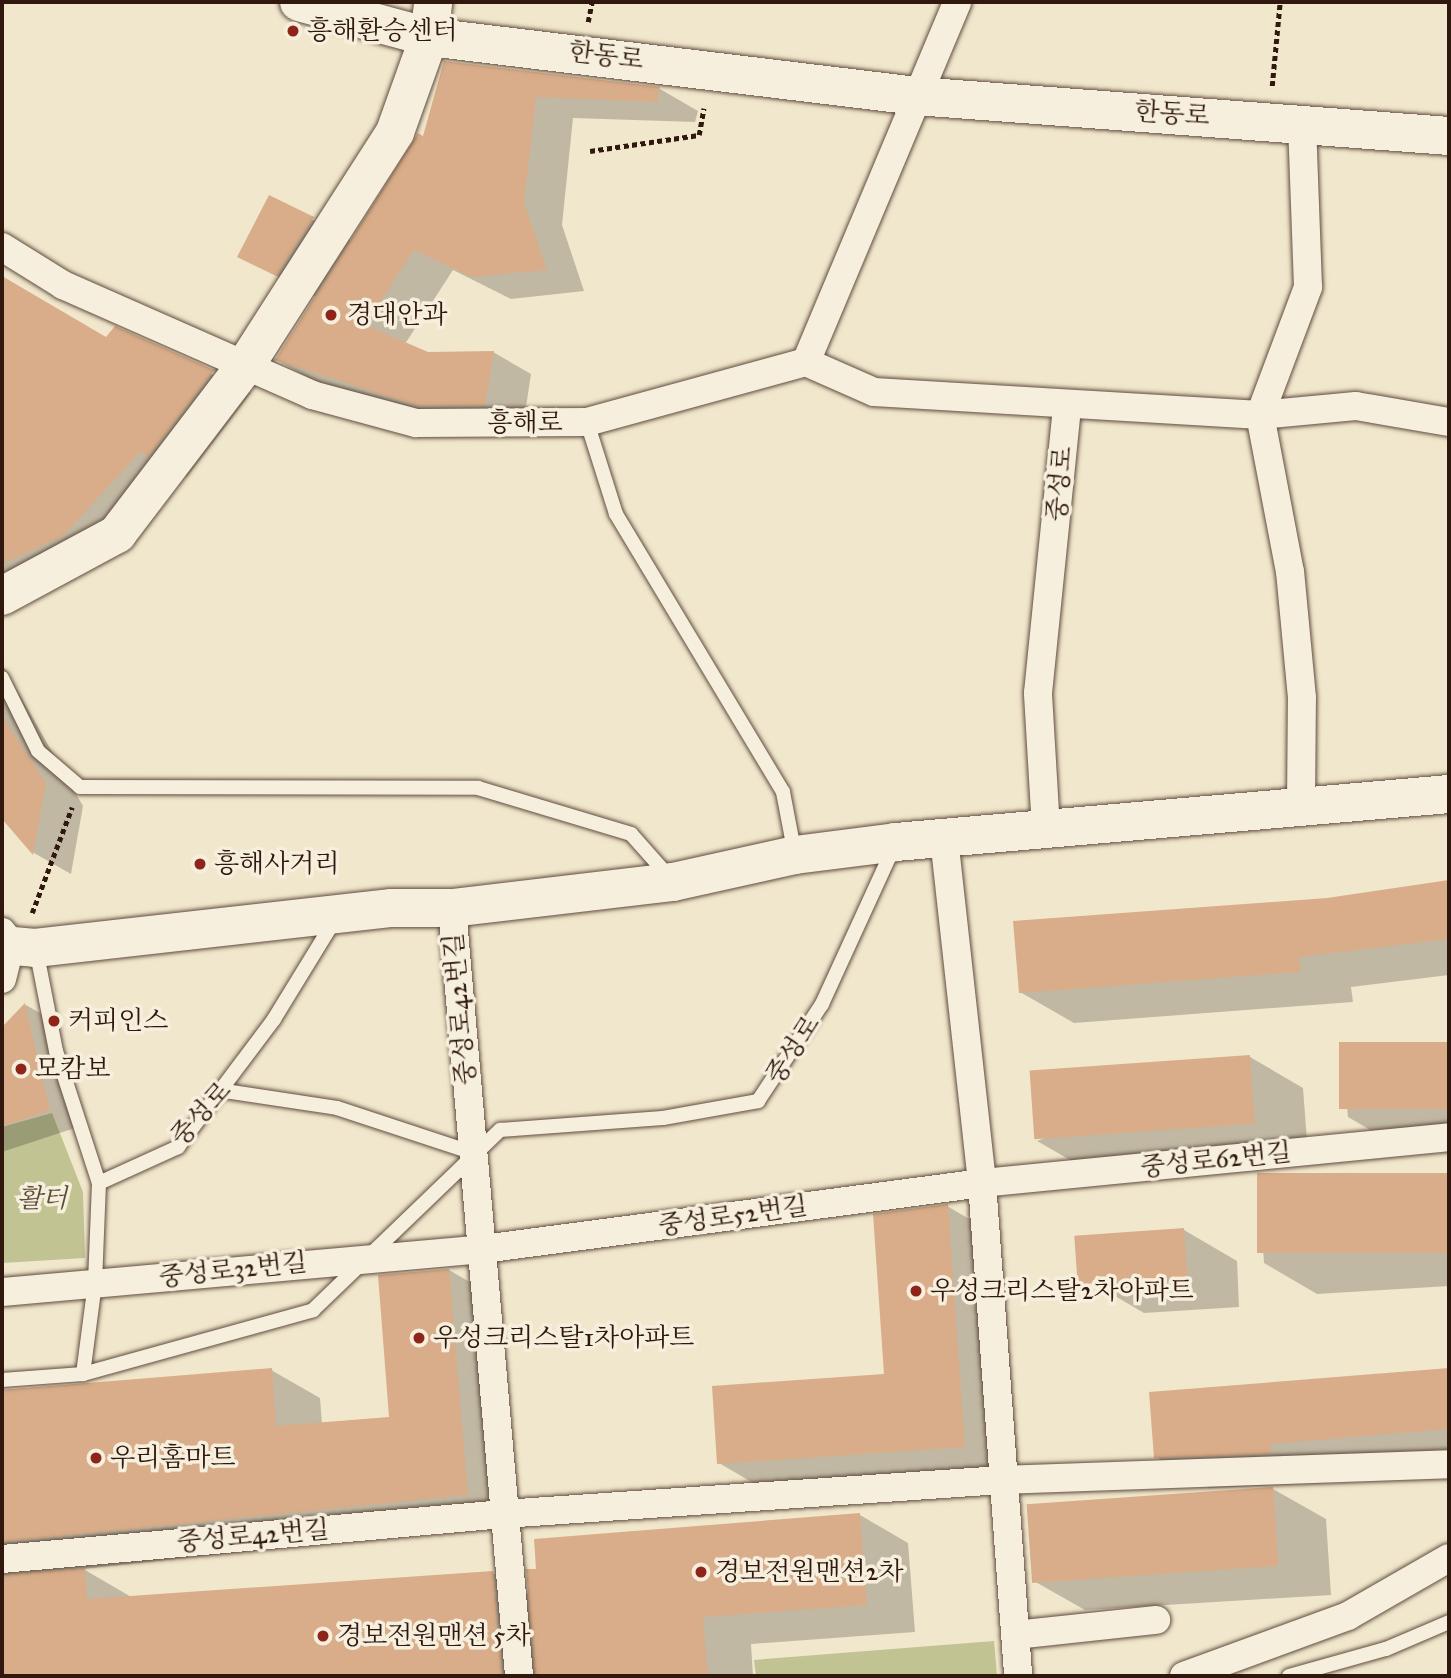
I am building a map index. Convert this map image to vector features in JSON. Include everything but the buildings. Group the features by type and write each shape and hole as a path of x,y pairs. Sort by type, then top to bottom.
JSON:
{"street":[{"name":"한동로","path":"299,2 431,19 710,69 916,96 1449,136"},
{"path":"957,2 806,362 874,392 1067,406 1260,415 1356,406 1449,422"},
{"path":"2,596 117,534 245,366 395,132 431,19"},
{"path":"1288,123 1307,287 1260,415 1292,597 1302,698 1301,805"},
{"name":"흥해로","path":"2,247 63,285 312,395 416,423 587,422 806,362"},
{"name":"중성로","path":"1046,829 1038,693 1067,406"},
{"path":"10,949 338,914 452,908 673,882 794,855 896,842 1449,793"},
{"path":"944,838 982,1183 1000,1480 1018,1676"},
{"name":"중성로42번길","path":"452,908 471,1152 483,1249 503,1514 519,1676"},
{"name":"중성로62번길","path":"982,1183 1449,1137"},
{"name":"중성로52번길","path":"370,1256 483,1249 982,1183"},
{"name":"중성로32번길","path":"2,1292 370,1256"},
{"path":"503,1514 1000,1480 1449,1464"},
{"name":"중성로42번길","path":"2,1559 503,1514"},
{"path":"1184,1676 1348,1616 1449,1559"},
{"path":"1014,1635 1156,1620"}],"lane":[{"path":"587,422 615,514 783,792 794,855"},
{"path":"2,678 38,751 80,787 366,791 478,788 613,826 631,834 673,882"},
{"name":"중성로","path":"471,1152 500,1130 663,1118 758,1101 822,1004 896,842"},
{"name":"중성로","path":"99,1183 178,1147 225,1091 338,914"},
{"path":"10,949 56,1051 99,1183 96,1283 83,1374"},
{"path":"2,1380 83,1374 274,1325 313,1310 370,1256 471,1152 337,1108 225,1091"},
{"path":"1289,1676 1386,1649 1449,1622"}],"path":[{"path":"1280,2 1271,54 1288,123"},
{"path":"590,151 699,135 710,69"},
{"path":"10,949 31,907 80,787"}],"green space":[{"name":"활터","path":"52,1113 83,1192 85,1258 2,1263 2,1127"},
{"path":"994,1641 997,1676 756,1676 754,1660"}],"place":[{"name":"흥해환승센터","path":"293,31"},
{"name":"경대안과","path":"331,315"},
{"name":"흥해사거리","path":"200,864"},
{"name":"커피인스","path":"54,1021"},
{"name":"모캄보","path":"21,1069"},
{"name":"우성크리스탈2차아파트","path":"916,1291"},
{"name":"우성크리스탈1차아파트","path":"419,1338"},
{"name":"우리홈마트","path":"96,1458"},
{"name":"경보전원맨션2차","path":"701,1572"},
{"name":"경보전원맨션 5차","path":"323,1636"}]}
